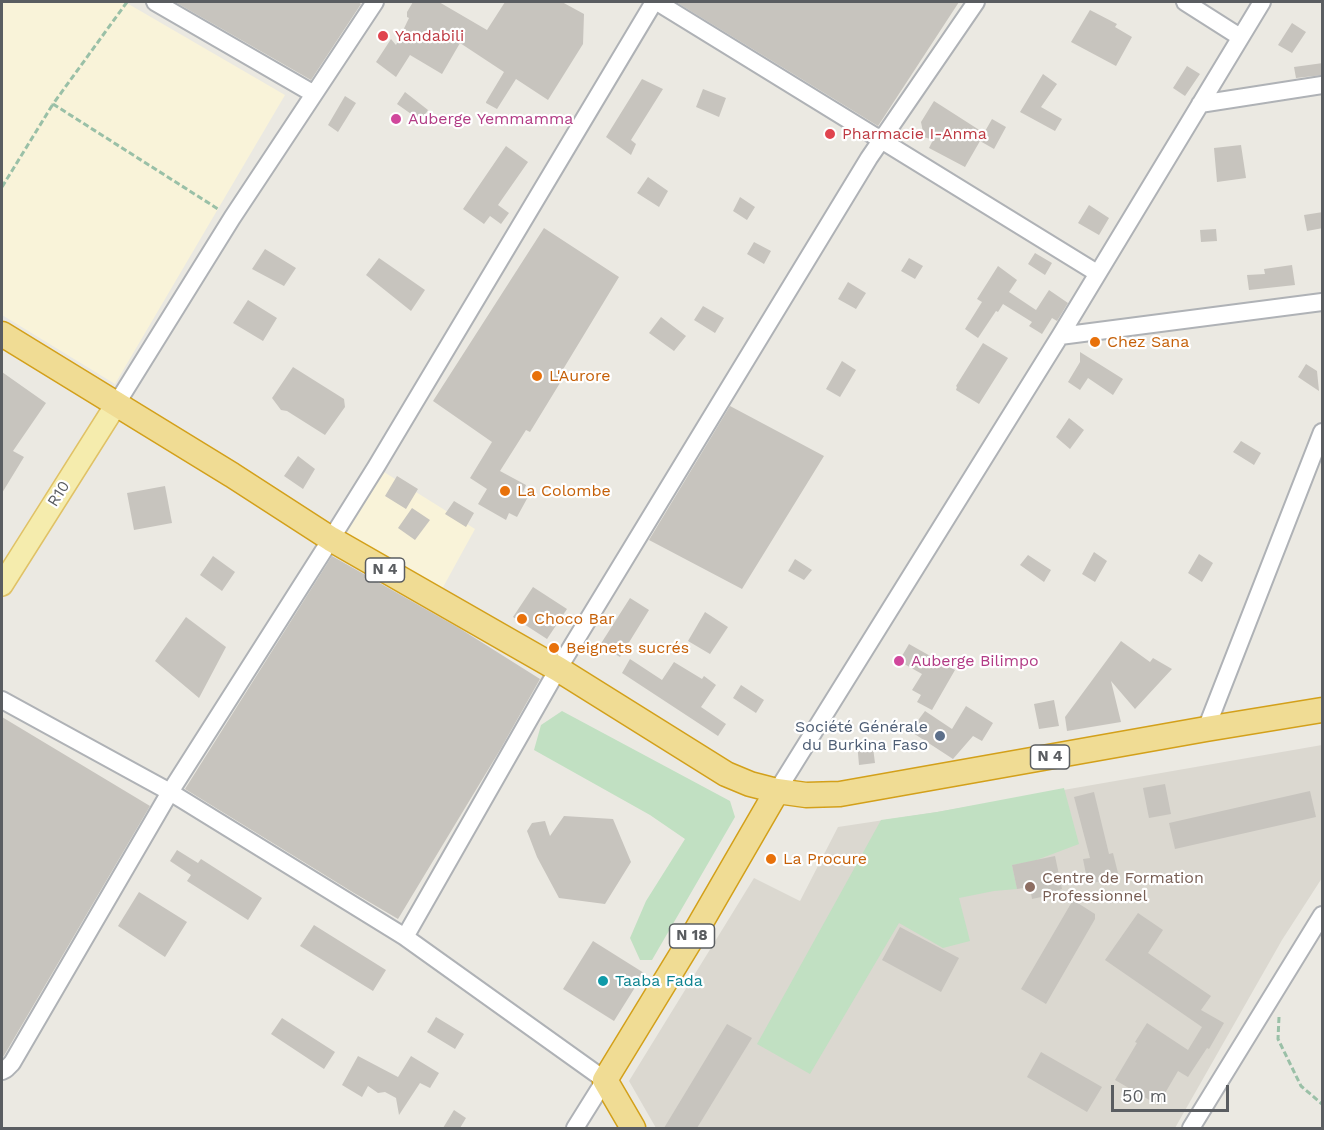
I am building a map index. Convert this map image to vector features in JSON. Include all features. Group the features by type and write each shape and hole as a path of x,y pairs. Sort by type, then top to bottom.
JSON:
{"highway":[{"name":"N 4","path":"2,334 117,403 331,539 558,669 726,774 750,784 806,795 840,794 1323,710"},
{"name":"N 18","path":"605,1080 696,931 777,791"},
{"path":"605,1080 633,1128"}],"main road":[{"name":"R10","path":"2,585 117,403"}],"street":[{"path":"155,2 314,94"},
{"path":"117,403 232,218 375,2"},
{"path":"2,1071 12,1063 170,792 331,539 655,2 1097,273"},
{"path":"405,937 558,669 869,158 976,2"},
{"path":"1185,2 1240,37"},
{"path":"777,791 1060,336 1262,2"},
{"path":"1200,104 1323,85"},
{"path":"1060,336 1323,302"},
{"path":"1206,729 1323,432"},
{"path":"2,700 170,792 405,937 605,1080 575,1128"},
{"path":"1191,1128 1323,915"}],"path":[{"path":"2,188 53,104 127,2"},
{"path":"53,104 232,218"},
{"path":"1279,1016 1278,1039 1301,1086 1323,1104"}],"shaded area":[{"path":"2,2 125,2 285,95 115,384 2,315"},
{"path":"376,467 475,529 436,600 331,539"},
{"path":"1322,745 1322,878 1282,940 1175,1128 656,1128 629,1081 754,878 800,901 838,827"}],"green space":[{"path":"562,711 730,801 735,817 652,960 640,960 630,938 646,901 685,839 650,815 534,750 541,725"},
{"path":"1064,788 1079,844 1034,861 1012,865 1017,889 959,898 970,941 943,948 899,923 810,1074 757,1044 881,820"}],"building":[{"path":"175,2 358,2 361,4 311,80"},
{"path":"413,2 439,2 487,30 505,2 562,2 584,14 583,44 548,100 516,79 497,109 486,102 504,72 460,43 442,74 410,55 396,77 376,62 391,39 396,45 409,18 407,12"},
{"path":"676,2 959,2 878,126"},
{"path":"1090,10 1117,24 1115,27 1132,37 1116,66 1071,42"},
{"path":"1292,23 1306,32 1292,53 1278,45"},
{"path":"1323,63 1323,75 1296,78 1294,67"},
{"path":"1187,66 1200,74 1185,96 1173,88"},
{"path":"1043,74 1057,84 1041,107 1062,119 1055,131 1020,112"},
{"path":"642,79 663,89 631,140 636,144 631,155 606,137"},
{"path":"703,89 726,98 719,117 696,107"},
{"path":"405,92 428,110 421,121 397,104"},
{"path":"345,96 356,103 338,132 328,125"},
{"path":"934,101 984,133 992,119 1006,127 994,149 980,141 965,167 929,148 933,140 924,137 921,122"},
{"path":"1241,145 1246,178 1217,182 1214,148"},
{"path":"506,146 528,162 498,205 509,213 501,224 490,216 484,224 463,209"},
{"path":"648,177 668,191 659,207 637,193"},
{"path":"740,197 755,207 747,220 733,211"},
{"path":"1089,205 1109,218 1099,235 1078,223"},
{"path":"1323,212 1323,228 1307,231 1304,215"},
{"path":"544,228 619,277 559,376 563,378 530,432 526,430 500,471 526,485 523,492 529,495 517,517 509,513 506,520 478,504 487,489 470,478 492,442 433,401"},
{"path":"1216,229 1217,241 1201,242 1200,230"},
{"path":"754,242 771,251 764,264 747,254"},
{"path":"265,249 296,268 284,286 252,269"},
{"path":"1035,253 1052,263 1045,275 1028,264"},
{"path":"379,258 425,290 411,311 366,275"},
{"path":"909,258 923,266 915,279 901,271"},
{"path":"1292,265 1295,285 1249,290 1247,275 1265,274 1264,269"},
{"path":"998,266 1017,280 1009,292 1036,310 1049,290 1068,303 1057,321 1052,318 1042,334 1029,326 1032,322 1003,304 978,338 965,329 982,302 977,299"},
{"path":"848,282 866,293 856,309 838,299"},
{"path":"248,300 277,318 263,341 233,323"},
{"path":"703,306 724,318 715,333 694,320"},
{"path":"661,317 686,336 674,351 649,333"},
{"path":"983,343 1008,358 979,404 956,390 956,386"},
{"path":"1080,352 1123,379 1113,395 1088,378 1080,390 1068,382 1080,362"},
{"path":"842,361 856,370 840,397 826,389"},
{"path":"1306,364 1317,371 1319,391 1298,377"},
{"path":"293,367 344,399 345,407 325,435 287,411 281,410 272,398"},
{"path":"2,372 46,403 13,451 24,457 2,493"},
{"path":"730,406 824,456 742,589 649,540"},
{"path":"1069,418 1084,430 1070,449 1056,437"},
{"path":"1241,441 1261,453 1254,465 1233,452"},
{"path":"298,456 315,469 303,489 284,476"},
{"path":"397,476 418,489 406,509 385,496"},
{"path":"165,486 172,523 134,530 127,493"},
{"path":"454,501 474,513 466,527 445,514"},
{"path":"412,508 430,520 415,540 398,528"},
{"path":"1094,552 1107,561 1095,582 1082,574"},
{"path":"1199,554 1213,563 1202,582 1188,573"},
{"path":"1028,555 1051,570 1044,582 1020,565"},
{"path":"213,556 235,572 222,591 200,575"},
{"path":"332,556 459,628 540,679 398,919 185,789"},
{"path":"795,559 812,570 804,580 788,571"},
{"path":"533,587 567,609 547,639 513,617"},
{"path":"630,598 649,610 620,657 600,645"},
{"path":"705,612 728,627 710,654 688,641"},
{"path":"186,617 226,647 199,698 155,661"},
{"path":"1121,641 1150,662 1153,658 1172,669 1135,709 1111,681 1121,722 1067,731 1065,717"},
{"path":"909,644 955,670 932,710 917,702 921,695 912,690 922,674 899,661"},
{"path":"630,659 662,680 674,662 702,679 704,676 716,685 701,707 726,724 718,736 622,673"},
{"path":"741,685 764,700 756,713 733,698"},
{"path":"1054,700 1059,726 1039,729 1034,704"},
{"name":"Société Générale du Burkina Faso","path":"966,706 993,723 982,741 973,736 953,759 910,731 925,711 952,729"},
{"path":"2,717 150,806 2,1059"},
{"path":"872,740 875,763 859,765 857,742"},
{"path":"1165,784 1171,814 1149,818 1143,788"},
{"path":"1310,791 1316,817 1175,849 1169,823"},
{"path":"1094,792 1109,854 1113,853 1119,877 1088,884 1083,859 1090,858 1074,797"},
{"path":"564,816 613,819 631,862 605,904 559,898 537,857 527,831 532,823 545,821 550,836"},
{"path":"177,850 198,863 201,859 262,898 248,920 187,881 191,875 170,861"},
{"path":"1055,856 1062,889 1056,891 1060,893 1032,899 1030,887 1017,889 1012,865"},
{"path":"139,892 187,922 165,957 118,926"},
{"path":"1073,900 1095,914 1095,919 1046,1004 1021,989"},
{"path":"1138,913 1163,930 1148,953 1211,996 1201,1010 1224,1023 1209,1049 1207,1048 1188,1077 1178,1071 1158,1105 1115,1080 1137,1043 1135,1042 1147,1023 1188,1050 1202,1027 1105,960"},
{"path":"314,925 386,970 373,991 300,946"},
{"path":"900,927 959,958 941,992 882,960"},
{"name":"Taaba Fada","path":"593,941 644,973 614,1021 563,989"},
{"path":"436,1017 464,1034 455,1049 427,1032"},
{"path":"282,1018 335,1052 324,1069 271,1034"},
{"path":"727,1024 752,1038 697,1128 664,1128"},
{"path":"1041,1052 1102,1087 1087,1112 1027,1077"},
{"path":"358,1056 398,1077 411,1056 439,1073 430,1088 420,1083 399,1115 396,1098 385,1092 378,1093 368,1086 362,1097 342,1085"},
{"path":"454,1110 466,1118 460,1128 443,1128"}],"place":[{"name":"Yandabili","path":"383,36"},
{"name":"Auberge Yemmamma","path":"396,119"},
{"name":"Pharmacie I-Anma","path":"830,134"},
{"name":"Chez Sana","path":"1095,342"},
{"name":"L'Aurore","path":"537,376"},
{"name":"La Colombe","path":"505,491"},
{"name":"Choco Bar","path":"522,619"},
{"name":"Beignets sucrés","path":"554,648"},
{"name":"Auberge Bilimpo","path":"899,661"},
{"name":"Société Générale du Burkina Faso","path":"940,736"},
{"name":"La Procure","path":"771,859"},
{"name":"Centre de Formation Professionnel","path":"1030,887"},
{"name":"Taaba Fada","path":"603,981"}]}
